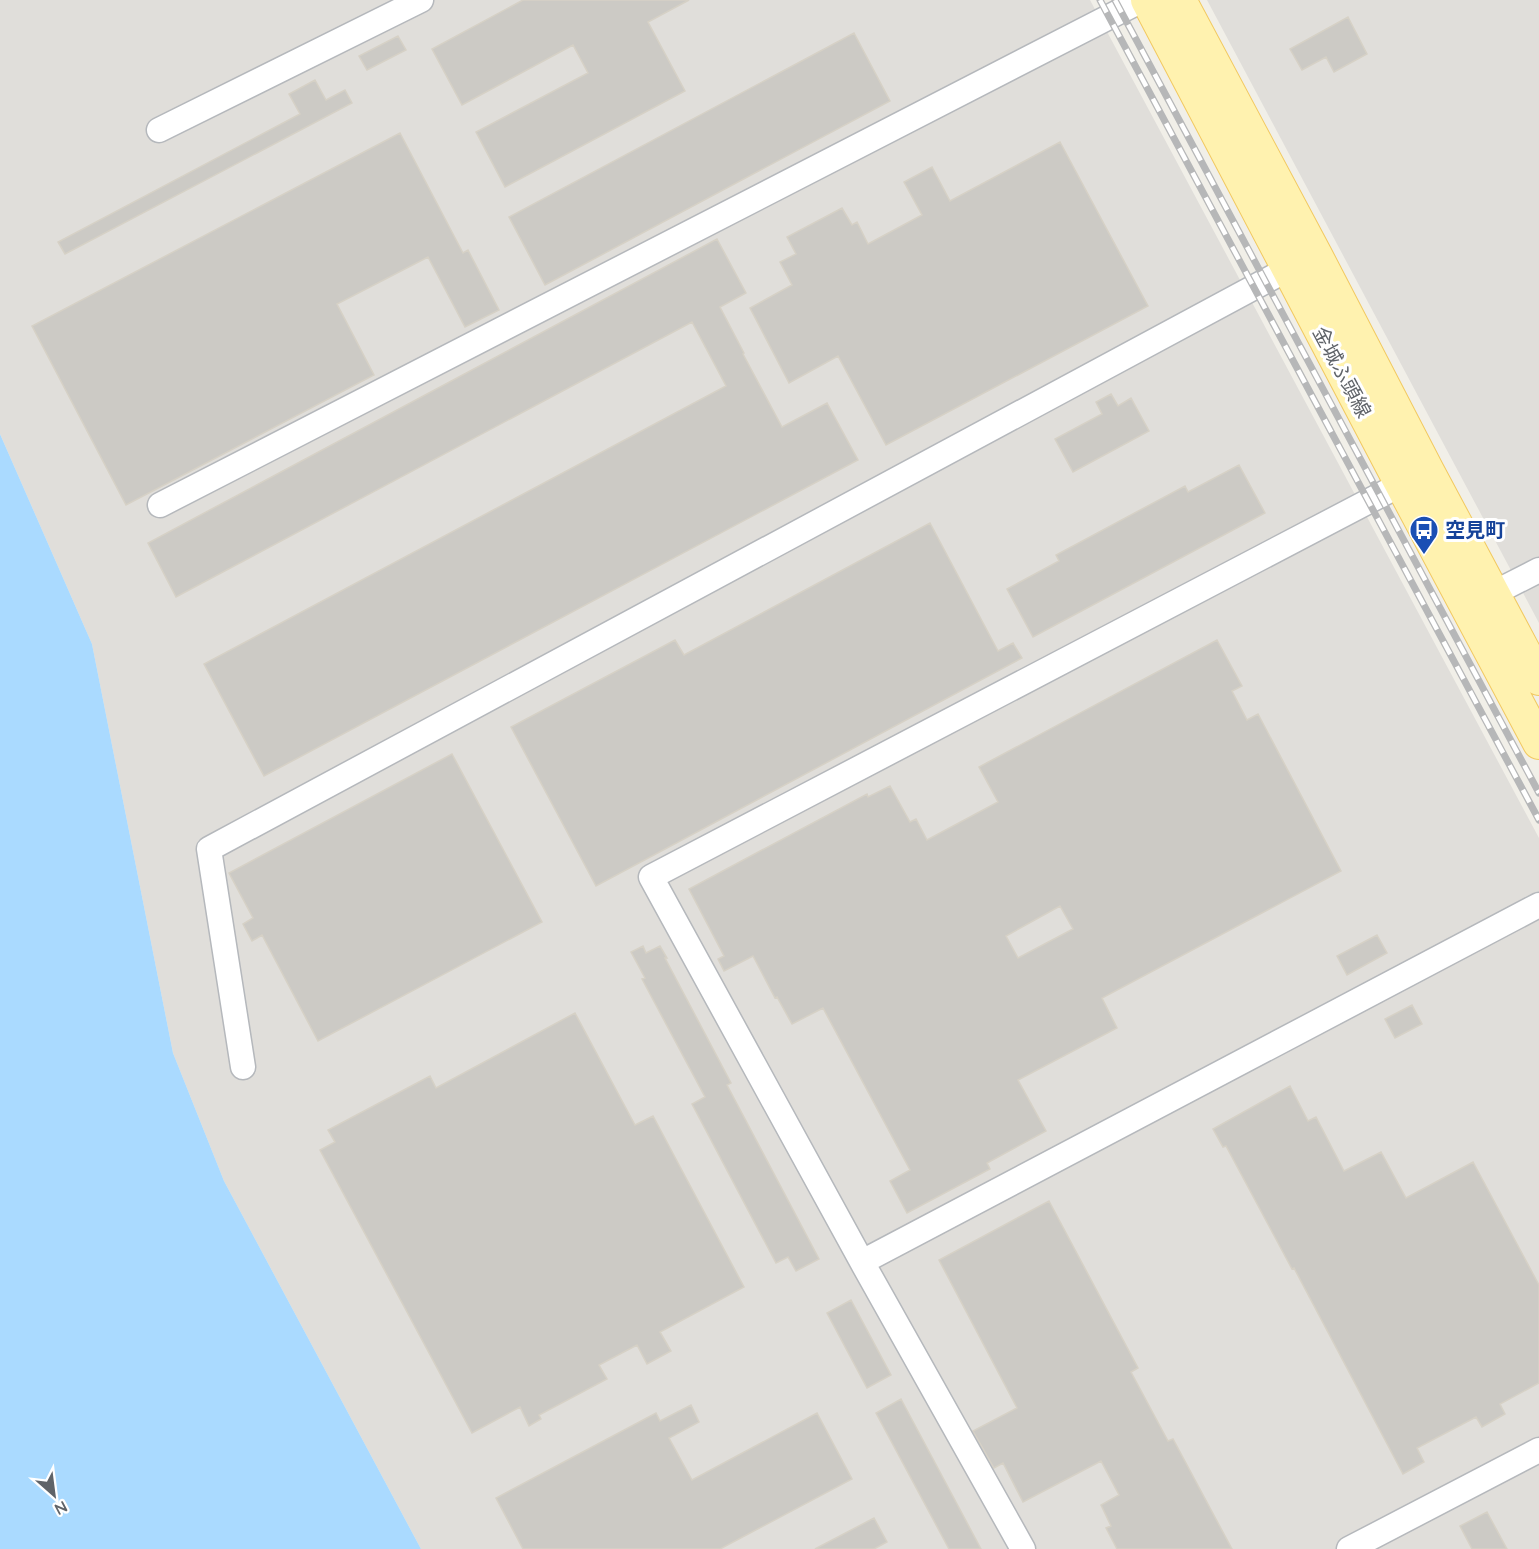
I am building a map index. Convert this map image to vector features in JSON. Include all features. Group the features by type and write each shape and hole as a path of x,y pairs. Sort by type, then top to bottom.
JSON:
{"main road":[{"name":"金城ふ頭線","path":"1147,0 1288,269 1415,477 1494,593 1539,679"},
{"name":"金城ふ頭線","path":"1180,0 1316,255 1415,477 1539,743"}],"street":[{"path":"159,130 422,0"},
{"path":"160,505 1142,0"},
{"path":"243,1066 208,849 1316,255"},
{"path":"1023,1549 862,1263 651,877 1415,477"},
{"path":"1494,593 1539,570"},
{"path":"862,1263 1539,905"},
{"path":"1349,1549 1539,1450"}],"shaded area":[{"path":"0,0 1090,0 1539,838 1539,1549 421,1549 224,1181 173,1053 92,644 0,434"},
{"path":"1207,0 1539,0 1539,623"}],"water":[{"path":"0,434 92,644 173,1053 224,1181 421,1549 0,1549"}],"building":[{"path":"523,0 689,0 648,22 685,91 505,187 476,132 588,73 573,45 462,105 432,49"},
{"path":"1348,17 1367,54 1334,72 1326,57 1302,70 1290,49"},
{"path":"854,33 890,101 545,285 509,217"},
{"path":"398,36 406,50 367,70 359,56"},
{"path":"315,80 326,100 345,90 352,103 65,254 58,242 300,114 289,94"},
{"path":"400,133 463,253 468,250 499,310 465,327 428,257 337,304 374,375 126,505 32,326"},
{"path":"1060,142 1148,306 886,445 838,356 789,383 750,308 792,285 780,262 796,254 787,237 842,208 852,225 857,222 868,244 922,215 904,182 932,167 950,201"},
{"path":"717,239 746,293 720,307 782,427 827,403 858,460 264,776 204,664 726,386 692,322 176,597 148,543"},
{"path":"1111,394 1118,406 1131,398 1149,431 1073,472 1055,439 1102,414 1096,402"},
{"path":"1239,465 1265,513 1033,637 1007,589 1059,561 1056,555 1185,486 1188,492"},
{"path":"930,523 998,651 1013,643 1022,658 596,886 511,727 675,640 684,655"},
{"path":"1217,640 1242,686 1232,691 1247,720 1258,714 1341,871 1102,998 1117,1028 1018,1080 1046,1131 987,1163 990,1169 907,1213 890,1181 910,1170 823,1008 792,1024 777,997 775,998 753,956 724,971 718,959 724,956 689,889 867,794 868,797 890,786 910,822 916,819 927,840 998,802 979,767","holes":["1060,906 1073,929 1018,958 1006,936"]},
{"path":"452,754 542,922 318,1041 262,935 252,941 243,924 253,918 229,873"},
{"path":"1377,935 1387,953 1347,975 1337,956"},
{"path":"643,946 646,953 660,946 667,958 665,958 731,1083 727,1085 819,1259 796,1271 788,1257 776,1263 692,1104 705,1097 642,979 645,978 631,952"},
{"path":"1412,1005 1422,1024 1395,1038 1385,1019"},
{"path":"575,1013 635,1125 653,1116 744,1287 660,1332 671,1351 647,1364 637,1345 599,1365 607,1379 539,1415 541,1419 529,1426 520,1407 472,1433 320,1150 335,1142 328,1130 430,1076 436,1088"},
{"path":"1290,1086 1308,1121 1316,1117 1344,1171 1381,1152 1406,1198 1473,1162 1539,1285 1539,1383 1500,1404 1505,1414 1482,1427 1476,1417 1417,1448 1424,1462 1403,1474 1294,1268 1292,1269 1226,1146 1223,1147 1213,1129"},
{"path":"1049,1201 1138,1368 1131,1372 1168,1441 1173,1439 1232,1549 1117,1549 1106,1528 1111,1526 1101,1505 1119,1495 1101,1461 1023,1502 1003,1463 994,1468 973,1431 1017,1408 939,1260"},
{"path":"851,1300 891,1375 867,1388 827,1313"},
{"path":"901,1399 981,1549 949,1549 876,1413"},
{"path":"691,1405 699,1422 669,1438 692,1480 817,1413 852,1479 720,1549 523,1549 496,1498 656,1413 660,1421"},
{"path":"1487,1512 1507,1549 1472,1549 1460,1526"},
{"path":"874,1518 887,1542 874,1549 815,1549"}],"railway":[{"path":"1100,0 1539,820"},
{"path":"1115,0 1539,793"}],"place":[{"name":"空見町","path":"1424,556"}]}
